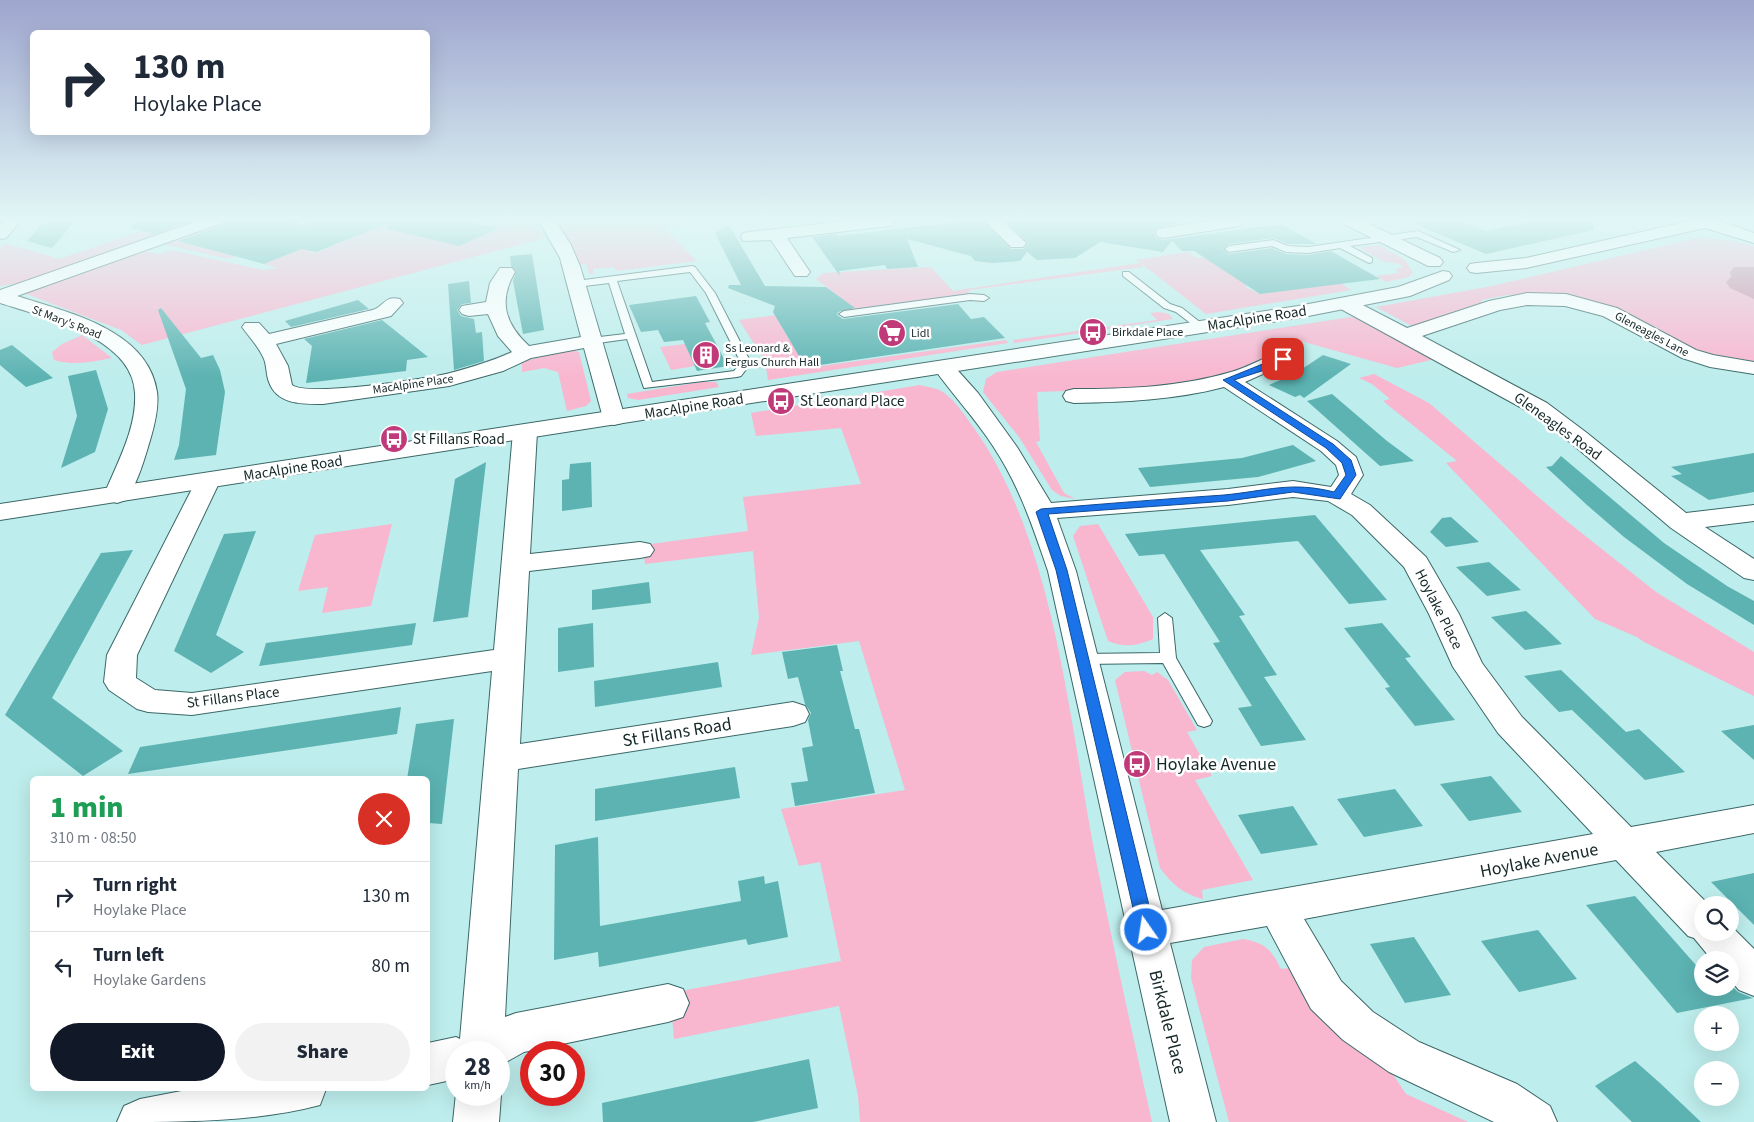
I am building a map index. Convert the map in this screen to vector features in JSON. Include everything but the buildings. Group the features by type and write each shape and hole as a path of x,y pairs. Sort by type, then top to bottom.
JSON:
{"street":[{"path":"0,296 64,273"},
{"path":"505,273 497,283 495,307 503,327 515,345 525,353"},
{"path":"573,273 614,418"},
{"name":"MacAlpine Road","path":"0,512 1346,304 1403,292 1432,273"},
{"name":"St Mary's Road","path":"0,296 95,330 113,341 139,366 146,390 143,422 117,495"},
{"name":"Gleneagles Lane","path":"1406,335 1496,305 1527,299 1552,299 1591,306 1610,312 1671,345 1710,361 1754,368"},
{"name":"MacAlpine Place","path":"393,303 384,312 370,317 258,334 276,364 281,387 290,394 304,398 449,380 496,367 525,353 591,341"},
{"name":"Gleneagles Road","path":"1346,304 1496,383 1539,408 1579,438 1680,522 1754,572"},
{"path":"469,310 495,307"},
{"path":"1074,396 1151,394 1227,380 1274,364 1292,354"},
{"name":"Birkdale Place","path":"944,367 988,420 1016,462 1041,512 1062,570 1192,1122"},
{"path":"1227,380 1329,446 1347,462 1351,475 1337,496"},
{"path":"482,1041 501,759 518,564 526,432"},
{"name":"St Fillans Place","path":"208,481 122,655 120,682 148,701 192,704 510,658"},
{"name":"Hoylake Place","path":"1041,512 1228,498 1293,489 1312,490 1337,496 1361,510 1416,564 1444,614 1468,667 1510,725 1694,916"},
{"path":"1680,522 1754,513"},
{"path":"518,564 640,550"},
{"name":"St Fillans Road","path":"501,759 793,714"},
{"name":"Hoylake Avenue","path":"1146,930 1277,908 1754,819"},
{"path":"1277,908 1326,995 1358,1026 1404,1057 1501,1100 1534,1122"},
{"path":"1719,941 1754,978"},
{"path":"501,1041 516,1033 668,1003"},
{"path":"430,1064 445,1060"},
{"path":"140,1122 294,1091"},
{"path":"476,1122 477,1106"}],"lane":[{"path":"576,284 660,273"},
{"path":"612,280 648,386 737,374 746,363 710,294 695,273"},
{"path":"1126,274 1167,306 1179,310 1201,327"},
{"path":"844,314 970,297 984,298"},
{"path":"591,341 631,336"},
{"path":"1165,618 1168,658 1204,721"},
{"path":"1082,659 1168,658"}],"shaded area":[{"path":"0,273 48,273 20,283 0,286"},
{"path":"79,273 412,273 142,345 121,330 24,293"},
{"path":"823,273 937,273 953,291 1071,273 1095,273 969,290 968,294 812,314 781,326 807,368 1006,340 1008,343 768,380 765,361 739,320 850,305 816,279"},
{"path":"1154,273 1235,273 1247,286 1245,287 1260,294 1339,282 1351,290 1206,314"},
{"path":"1412,273 1409,277 1386,282 1376,276"},
{"path":"1546,273 1754,273 1754,365 1738,364 1683,347 1680,341 1654,326 1606,308 1506,295 1482,300 1482,304 1412,326 1376,307 1492,286"},
{"path":"1730,273 1754,273 1754,299 1730,288 1726,282 1731,277"},
{"path":"1160,312 1169,314 1173,319 1014,343 1013,340 1157,320 1150,313"},
{"path":"1351,317 1363,320 1435,359 1397,368 1297,340 1272,358 1239,370 1168,387 1037,392 1040,441 1036,442 1064,493 1075,499 1061,496 1052,490 1019,437 983,392 986,379 997,372"},
{"path":"82,335 112,358 76,363 54,360 52,352 62,344"},
{"path":"685,344 695,366 671,370 660,347"},
{"path":"569,349 579,352 591,401 586,406 567,411 558,372 544,368 522,372 522,362"},
{"path":"1374,374 1429,403 1564,519 1656,592 1754,652 1754,696 1637,637 1595,619 1446,463 1457,461 1383,401 1390,399 1372,384 1359,378"},
{"path":"701,382 716,382 719,387 638,400 628,398 627,394"},
{"path":"920,385 943,392 960,409 974,428 1002,475 1024,527 1042,581 1068,697 1103,897 1152,1122 860,1122 858,1096 839,1006 674,1039 670,993 841,961 820,862 799,866 781,809 905,790 859,641 751,655 759,618 753,551 645,564 643,545 748,531 743,497 861,484 841,428 756,436 751,413"},
{"path":"392,524 371,606 322,613 328,587 298,591 315,535"},
{"path":"1098,524 1153,617 1153,639 1130,645 1119,645 1108,641 1073,536 1080,526"},
{"path":"1144,671 1152,675 1157,672 1168,680 1197,730 1187,732 1212,776 1195,780 1253,880 1202,890 1203,899 1178,888 1160,868 1115,680 1125,672"},
{"path":"1243,939 1266,948 1274,956 1281,969 1291,968 1390,1070 1406,1094 1468,1122 1229,1122 1191,978 1192,960 1204,947"}],"place":[{"name":"Birkdale Place","path":"1093,332"},
{"name":"Lidl","path":"892,333"},
{"name":"Ss Leonard & Fergus Church Hall","path":"706,355"},
{"name":"St Leonard Place","path":"781,401"},
{"name":"St Fillans Road","path":"394,439"},
{"name":"Hoylake Avenue","path":"1137,764"}],"route":[{"path":"1146,930 1062,570 1041,512 1228,498 1293,489 1312,490 1337,496 1351,475 1347,462 1329,446 1227,380 1274,364 1283,359"}]}
